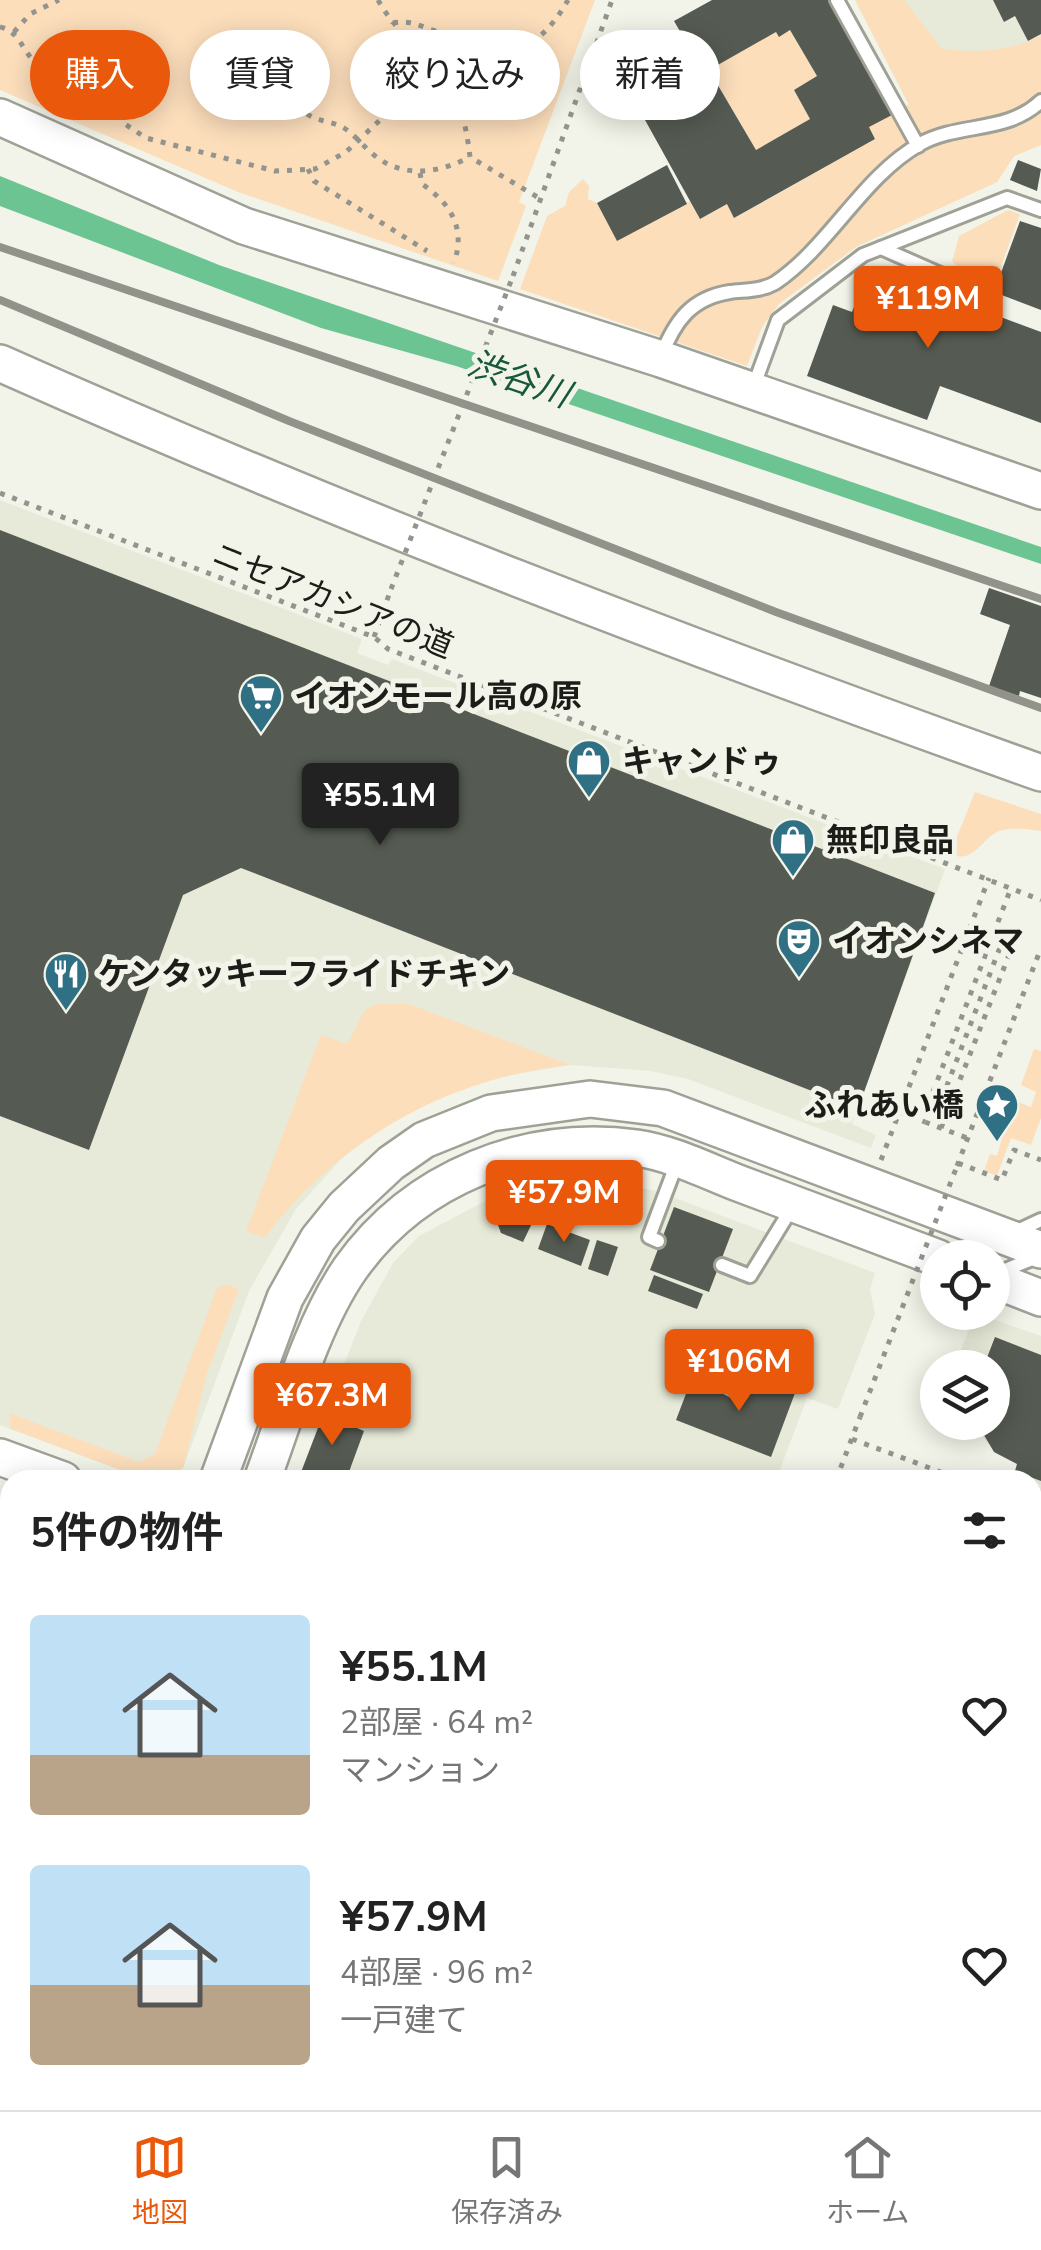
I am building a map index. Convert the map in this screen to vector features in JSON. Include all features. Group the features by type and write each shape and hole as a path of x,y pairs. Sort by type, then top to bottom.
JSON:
{"street":[{"path":"0,117 244,226 660,358 1041,491"},
{"path":"0,363 228,465 820,694 1041,773"},
{"path":"222,1470 285,1298 318,1239 344,1206 424,1140 490,1113 590,1098 663,1108 1041,1252"},
{"path":"266,1470 335,1296 376,1238 422,1200 476,1168 559,1145 640,1148 920,1251"},
{"path":"1010,1284 1041,1298"},
{"path":"0,1456 37,1470"}],"lane":[{"path":"836,0 918,146"},
{"path":"660,358 674,327 694,304 706,298 770,286 918,146 953,131 1018,119 1041,101"},
{"path":"752,390 778,320 863,255 1008,198 1041,210"},
{"path":"881,248 981,292"},
{"path":"658,1240 649,1237 678,1160"},
{"path":"722,1265 750,1276 795,1204"},
{"path":"993,1231 1013,1233 1041,1220"},
{"path":"1010,1270 1041,1252"}],"path":[{"path":"14,32 30,14 59,0"},
{"path":"378,0 454,93 470,156 539,198"},
{"path":"394,24 416,24 513,51 542,38 568,0"},
{"path":"374,637 612,0"},
{"path":"0,27 14,32 40,68 78,82 98,83 125,124 146,138 276,172 326,164 358,142 380,120 388,100 394,24"},
{"path":"323,120 344,128 388,164 420,174 470,156"},
{"path":"308,169 314,181 430,253"},
{"path":"420,174 422,184 446,201 455,216 460,242 451,270"},
{"name":"ニセアカシアの道","path":"0,493 374,637 388,648 1041,900"},
{"path":"881,1160 989,878"},
{"path":"941,1128 1010,955 998,950 943,1096 934,1092 1011,887"},
{"path":"840,1470 1041,948"},
{"path":"862,1097 967,1138"},
{"path":"958,1165 1002,1180 1014,1150 1041,1160"},
{"path":"852,1439 935,1470"}],"shaded area":[{"path":"0,0 595,0 584,30 580,30 560,93 560,30 350,30 350,120 550,120 519,202 526,206 498,281 238,192 70,120 170,120 170,30 30,30 30,103 0,90"},
{"path":"855,0 1041,0 1041,145 1014,156 997,182 957,200"},
{"path":"855,0 904,0 941,48 992,50 1041,36 1041,145 1014,156 997,182 856,247 779,304 762,327 747,366 520,289 547,216 565,206 569,192 583,179 589,186 588,199 597,203 618,240 690,201 700,219 727,204 735,218 875,139 869,127 909,104"},
{"path":"790,30 817,76 794,90 810,119 756,150 720,89 720,64 776,32 779,37"},
{"path":"1008,210 1020,214 994,286 966,277 952,261 959,236"},
{"path":"0,500 362,639 357,653 388,665 392,659 945,869 852,1124 876,1135 871,1148 688,1079 651,1071 570,1065 482,1080 425,1103 379,1128 343,1157 296,1209 249,1291 183,1468 120,1470 0,1425"},
{"path":"975,792 1041,814 1041,831 1003,830 969,855 950,854"},
{"path":"376,1004 409,1004 570,1065 480,1084 399,1119 327,1171 264,1238 246,1231 321,1035 347,1044 365,1010"},
{"path":"1034,1049 1041,1051 1041,1118 1031,1145 1011,1138 997,1176 984,1171 990,1154 997,1156 1013,1100 1031,1107 1036,1092 1021,1085"},
{"path":"540,1183 618,1183 656,1191 875,1273 870,1290 875,1314 838,1409 807,1398 780,1470 303,1470 361,1321 393,1263 419,1236 489,1199"},
{"path":"226,1284 239,1289 207,1373 183,1468 120,1470 11,1429 9,1413 139,1462 155,1454 217,1288"},
{"path":"1010,1325 1041,1336 1041,1470 1015,1470 1017,1464 998,1455 986,1440 1010,1440 1010,1350 961,1350 969,1330 1010,1330"}],"water":[{"name":"渋谷川","path":"0,176 219,265 1041,547 1041,564 456,366 321,328 0,206"}],"building":[{"path":"712,0 828,0 892,115 869,127 875,139 734,218 727,204 700,219 645,120 720,120 720,89 756,150 810,119 794,90 817,76 790,30 779,37 776,32 720,64 720,30 679,30 674,21"},
{"path":"993,0 1041,0 1041,34 1028,41 1015,16 1004,22"},
{"path":"1018,160 1041,169 1037,191 1010,180"},
{"path":"667,165 687,204 617,241 597,203"},
{"path":"1020,221 1041,228 1041,310 994,292"},
{"path":"869,268 1041,332 1041,423 940,386 927,420 807,376 833,305 852,312"},
{"name":"イオンモール高の原","path":"0,530 935,893 858,1109 241,868 183,895 89,1150 0,1116"},
{"path":"989,588 1041,606 1041,698 989,686 1010,625 980,614"},
{"path":"526,1194 534,1219 523,1242 501,1233 490,1204"},
{"path":"674,1207 733,1229 709,1292 650,1270"},
{"path":"547,1224 590,1240 581,1266 538,1249"},
{"path":"597,1240 618,1247 608,1276 588,1269"},
{"path":"654,1275 703,1294 697,1309 648,1291"},
{"path":"995,1337 1041,1355 1041,1470 1015,1470 1017,1464 994,1452 987,1440 1010,1440 1010,1350 990,1350"},
{"path":"749,1376 795,1393 771,1457 676,1420 692,1378 739,1402"},
{"path":"326,1407 353,1418 350,1425 364,1431 350,1470 302,1470"}],"railway":[{"path":"0,247 1041,599"},
{"path":"0,300 289,421 776,612 1041,708"}],"place":[{"name":"イオンモール高の原","path":"261,734"},
{"name":"キャンドゥ","path":"589,799"},
{"name":"無印良品","path":"793,878"},
{"name":"イオンシネマ","path":"799,979"},
{"name":"ケンタッキーフライドチキン","path":"66,1012"},
{"name":"ふれあい橋","path":"997,1143"}]}
